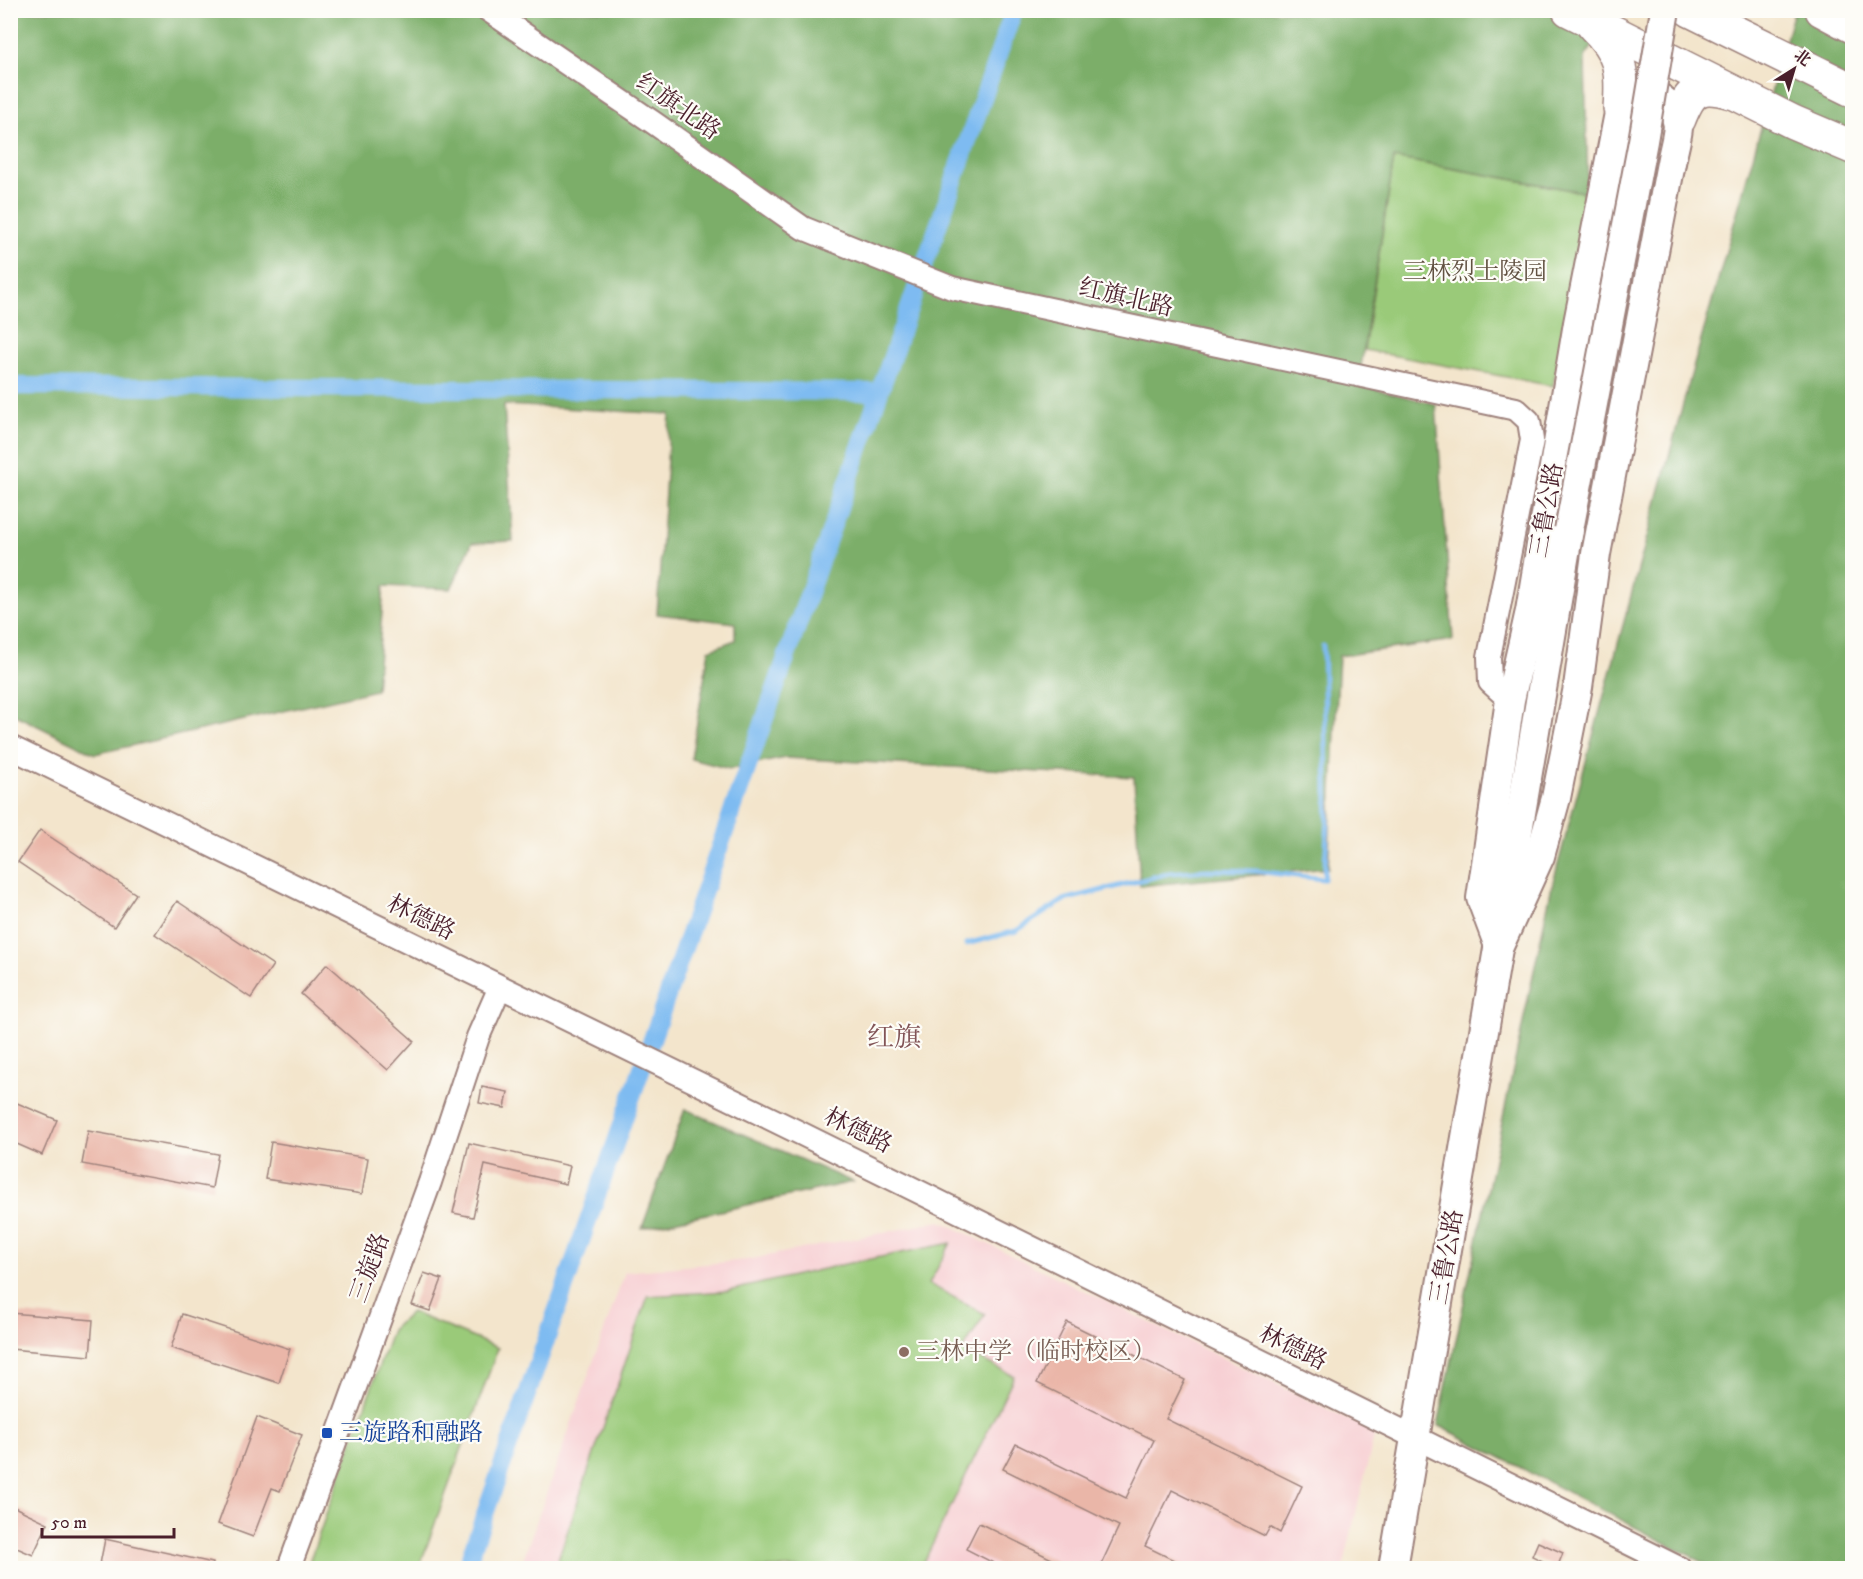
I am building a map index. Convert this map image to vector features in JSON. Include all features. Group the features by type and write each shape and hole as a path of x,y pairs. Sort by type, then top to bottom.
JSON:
{"highway":[{"path":"1690,10 1852,90"},
{"path":"1822,10 1852,26"},
{"path":"1578,15 1793,122 1852,147"},
{"path":"1578,15 1606,37 1618,58 1622,79 1620,108"},
{"path":"1679,119 1686,100 1697,89 1713,87 1739,94"}],"main road":[{"name":"三鲁公路","path":"1393,1569 1569,530 1643,141 1665,10"},
{"path":"1620,108 1634,95 1652,92 1670,104 1679,119"},
{"name":"三鲁公路","path":"1499,946 1480,898 1510,700 1530,611 1576,335 1620,108"},
{"name":"三鲁公路","path":"1499,946 1540,856 1556,798 1578,687 1602,519 1679,119"}],"street":[{"name":"红旗北路","path":"488,10 803,228 893,266 952,288 1516,409 1529,421 1532,440 1489,657 1490,682 1510,700"},
{"name":"林德路","path":"10,747 798,1132 1678,1569"},
{"name":"三旋路","path":"289,1569 430,1182 478,1037 500,987"}],"shaded area":[{"name":"三林中学（临时校区）","path":"941,1221 1375,1432 1343,1568 520,1568 625,1272 747,1260"}],"green space":[{"path":"10,11 1617,11 1585,57 1588,193 1394,158 1358,385 1436,404 1453,640 1339,656 1328,868 1140,886 1134,777 786,758 730,769 691,759 709,650 735,640 735,623 657,614 670,414 504,405 513,541 472,543 451,589 384,586 376,690 95,754 11,713"},
{"path":"1794,11 1852,11 1852,1568 1714,1568 1438,1425 1551,890 1688,386"},
{"name":"三林烈士陵园","path":"1394,158 1588,193 1553,386 1364,350"},
{"path":"685,1109 853,1182 642,1228"},
{"path":"951,1243 929,1284 985,1314 963,1350 1014,1376 921,1568 555,1568 648,1296 728,1291"},
{"path":"411,1312 498,1348 419,1568 307,1568 392,1330"}],"building":[{"path":"40,830 136,894 114,927 18,862"},
{"path":"177,901 273,965 251,998 155,934"},
{"path":"327,964 414,1041 388,1070 301,994"},
{"path":"482,1087 508,1092 505,1108 479,1103"},
{"path":"10,1100 57,1120 42,1155 10,1141"},
{"path":"88,1131 218,1154 212,1188 82,1164"},
{"path":"271,1142 368,1158 362,1194 265,1179"},
{"path":"469,1143 570,1166 566,1184 485,1165 473,1217 453,1213"},
{"path":"424,1273 442,1279 430,1311 412,1305"},
{"path":"10,1313 93,1320 90,1356 10,1349"},
{"path":"182,1314 290,1349 279,1383 171,1348"},
{"path":"1067,1322 1185,1380 1166,1419 1302,1486 1280,1533 1270,1527 1265,1536 1172,1490 1145,1546 1192,1569 1099,1569 1119,1526 1003,1469 1016,1444 1126,1498 1154,1440 1037,1383"},
{"path":"257,1417 302,1435 280,1491 272,1488 253,1537 218,1524"},
{"path":"10,1505 48,1523 33,1555 10,1545"},
{"path":"979,1523 1072,1569 1005,1569 966,1549"},
{"path":"105,1539 213,1563 212,1569 99,1569"},
{"path":"1538,1542 1563,1553 1557,1568 1532,1556"}],"waterway":[{"path":"466,1568 1014,10"},
{"path":"10,386 879,392"},
{"path":"966,944 1016,931 1064,900 1169,873 1208,870 1256,871 1324,879 1328,820 1323,646"}],"place":[{"name":"三林中学（临时校区）","path":"904,1352"},
{"name":"三旋路和融路","path":"327,1433"}],"district":[{"name":"红旗","path":"894,1038"}]}
